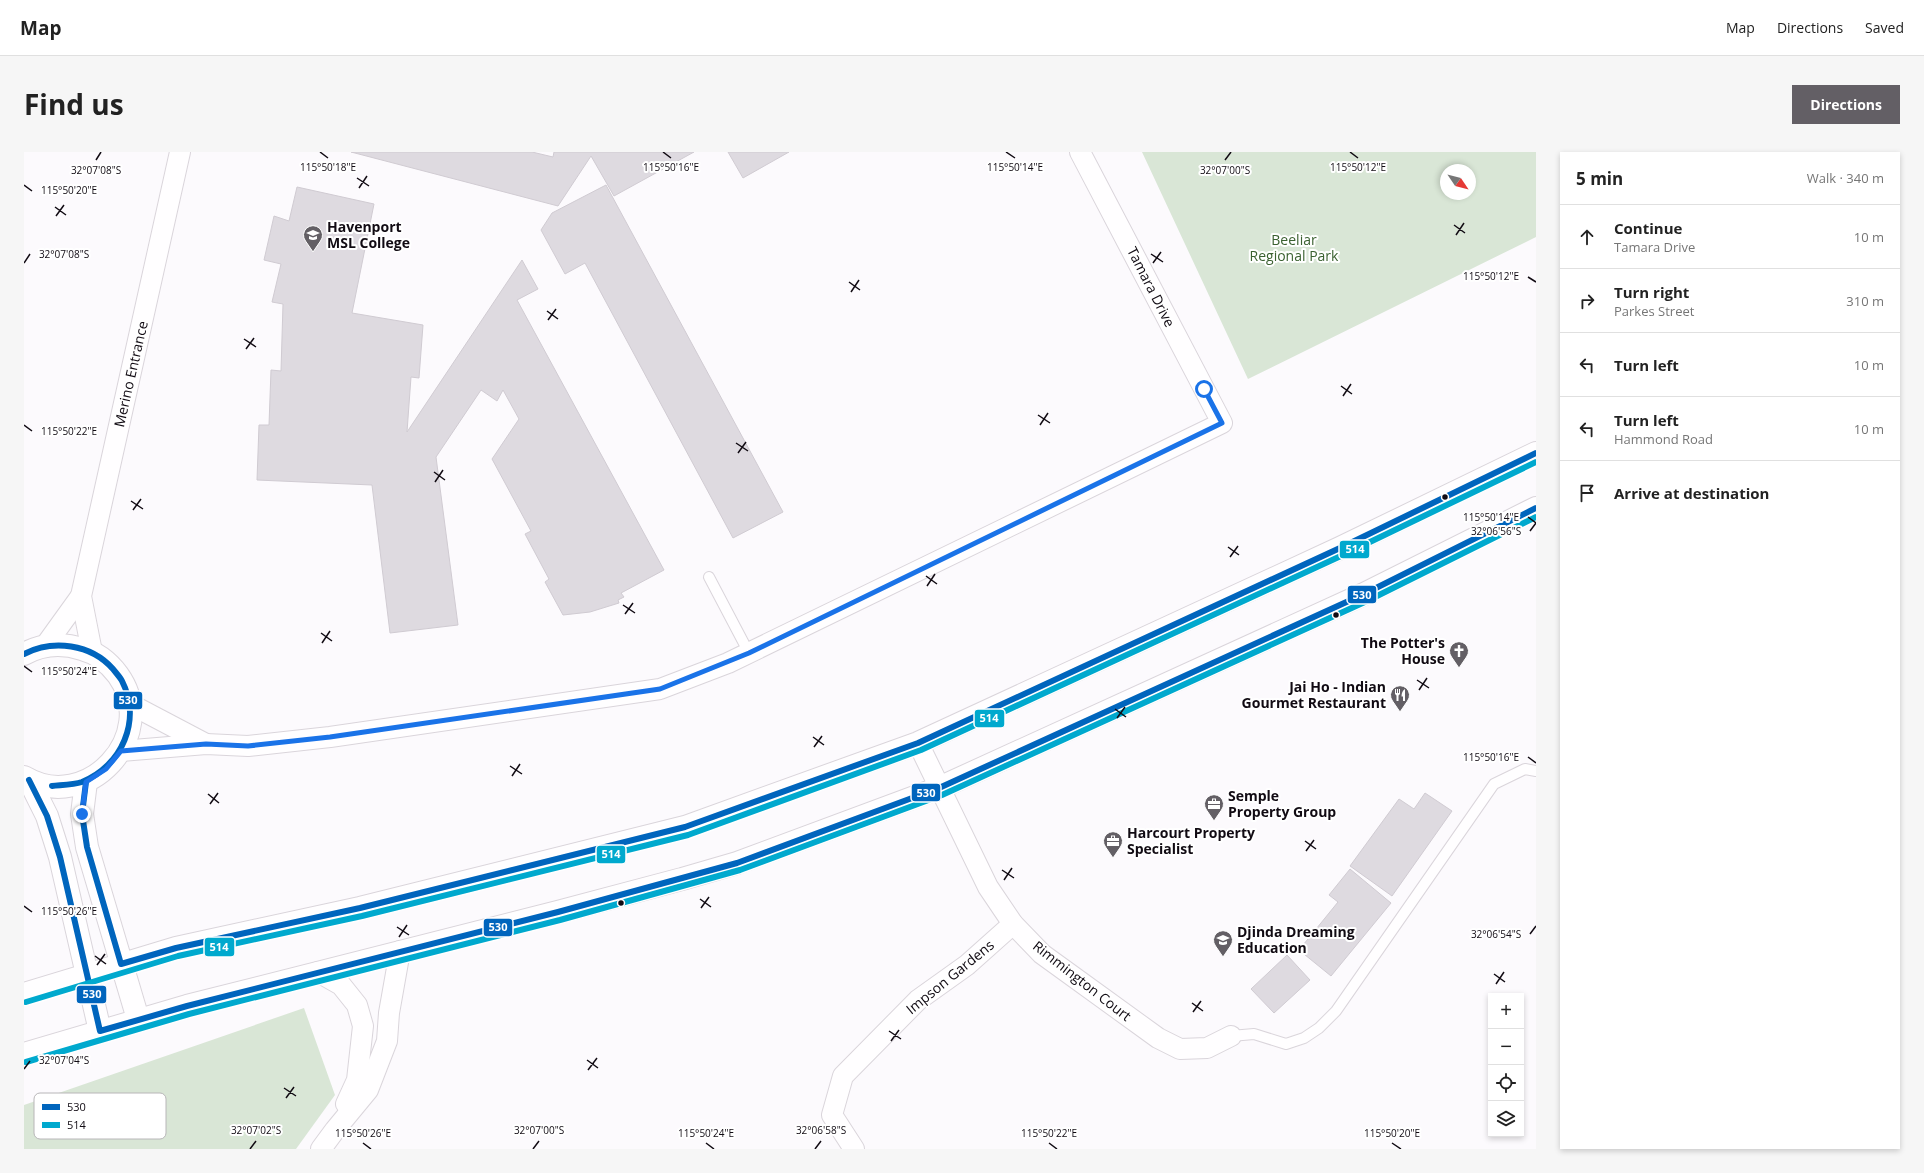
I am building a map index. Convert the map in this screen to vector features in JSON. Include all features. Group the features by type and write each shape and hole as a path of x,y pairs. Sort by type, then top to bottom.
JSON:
{"main road":[{"path":"24,994 176,948 360,908 685,827 918,743 1340,548 1536,453"},
{"path":"24,1054 138,1019 400,951 558,912 737,863 939,788 1364,594 1536,508"},
{"path":"24,654 45,646 69,645 92,652 110,665 123,683 130,704 129,728 121,751 106,769 86,782 67,786 48,786 27,778"},
{"path":"27,778 47,816 60,857 100,1031"},
{"path":"86,782 82,814 87,847 138,1019"}],"street":[{"name":"Merino Entrance","path":"45,646 81,596 180,152"},
{"name":"Tamara Drive","path":"749,653 1222,423 1080,152"},
{"name":"Merino Entrance","path":"81,596 92,652"},
{"path":"121,751 206,744 248,746 330,737 660,689 749,653"},
{"path":"130,704 206,744"},
{"name":"Rimmington Court","path":"918,743 988,887 1013,924 1042,954 1158,1038 1180,1049 1207,1048 1231,1036"},
{"name":"Impson Gardens","path":"854,1149 832,1115 843,1076 918,1000 967,965 1013,924"},
{"path":"322,1149 335,1130 368,1090 387,1041 389,1013 400,951"},
{"path":"318,972 341,985 357,1005 363,1026 357,1080 335,1130"}],"lane":[{"path":"709,577 749,653"},
{"path":"1231,1036 1254,1034 1286,1044 1304,1038 1319,1028 1336,1011 1494,784 1525,769 1536,771"}],"green space":[{"name":"Beeliar Regional Park","path":"1142,152 1536,152 1536,237 1248,379"},
{"path":"304,1008 335,1095 296,1149 24,1149 24,1105 34,1102 34,1139 166,1139 166,1093 59,1093"}],"building":[{"path":"351,152 532,152 553,157 554,152 694,152 614,196 591,156 558,206"},
{"path":"728,152 789,152 743,178"},
{"path":"606,185 783,512 733,538 585,263 565,274 541,230 552,213"},
{"path":"297,187 374,204 352,313 423,325 419,378 411,377 407,432 522,260 538,289 517,300 664,570 621,593 624,597 618,600 619,603 590,612 563,615 545,582 549,579 525,534 531,531 492,459 519,419 503,390 497,401 481,390 436,457 458,625 390,633 372,485 257,480 259,425 269,425 271,370 281,371 283,304 272,302 281,264 264,260 274,216 289,221"},
{"path":"1425,793 1452,811 1392,896 1350,866 1399,799 1414,809"},
{"path":"1350,869 1391,903 1331,976 1299,950 1338,902 1329,895"},
{"path":"1287,955 1310,980 1274,1013 1251,989"}],"transit line":[{"name":"530","path":"86,782 82,814 87,847 121,964 176,948 360,908 685,827 918,743 1340,548 1536,453"},
{"name":"514","path":"26,1002 178,956 362,916 688,835 921,750 1343,555 1536,462"},
{"name":"530","path":"29,780 47,816 60,857 100,1031 187,1006 558,912 737,863 939,788 1364,594 1536,508"},
{"name":"514","path":"26,1062 189,1014 560,920 740,870 942,795 1367,601 1536,517"},
{"name":"530","path":"24,654 47,646 71,646 83,649 94,654 113,669 122,681 128,696 130,711 129,726 118,753 108,765 96,775 82,782 52,786"}],"place":[{"name":"Havenport MSL College","path":"313,252"},
{"name":"The Potter's House","path":"1459,668"},
{"name":"Jai Ho - Indian Gourmet Restaurant","path":"1400,712"},
{"name":"Semple Property Group","path":"1214,821"},
{"name":"Harcourt Property Specialist","path":"1113,858"},
{"name":"Djinda Dreaming Education","path":"1223,957"}],"route":[{"path":"82,814 86,782 106,769 121,751 206,744 248,746 330,737 660,689 728,663 1222,423 1204,389"}]}
